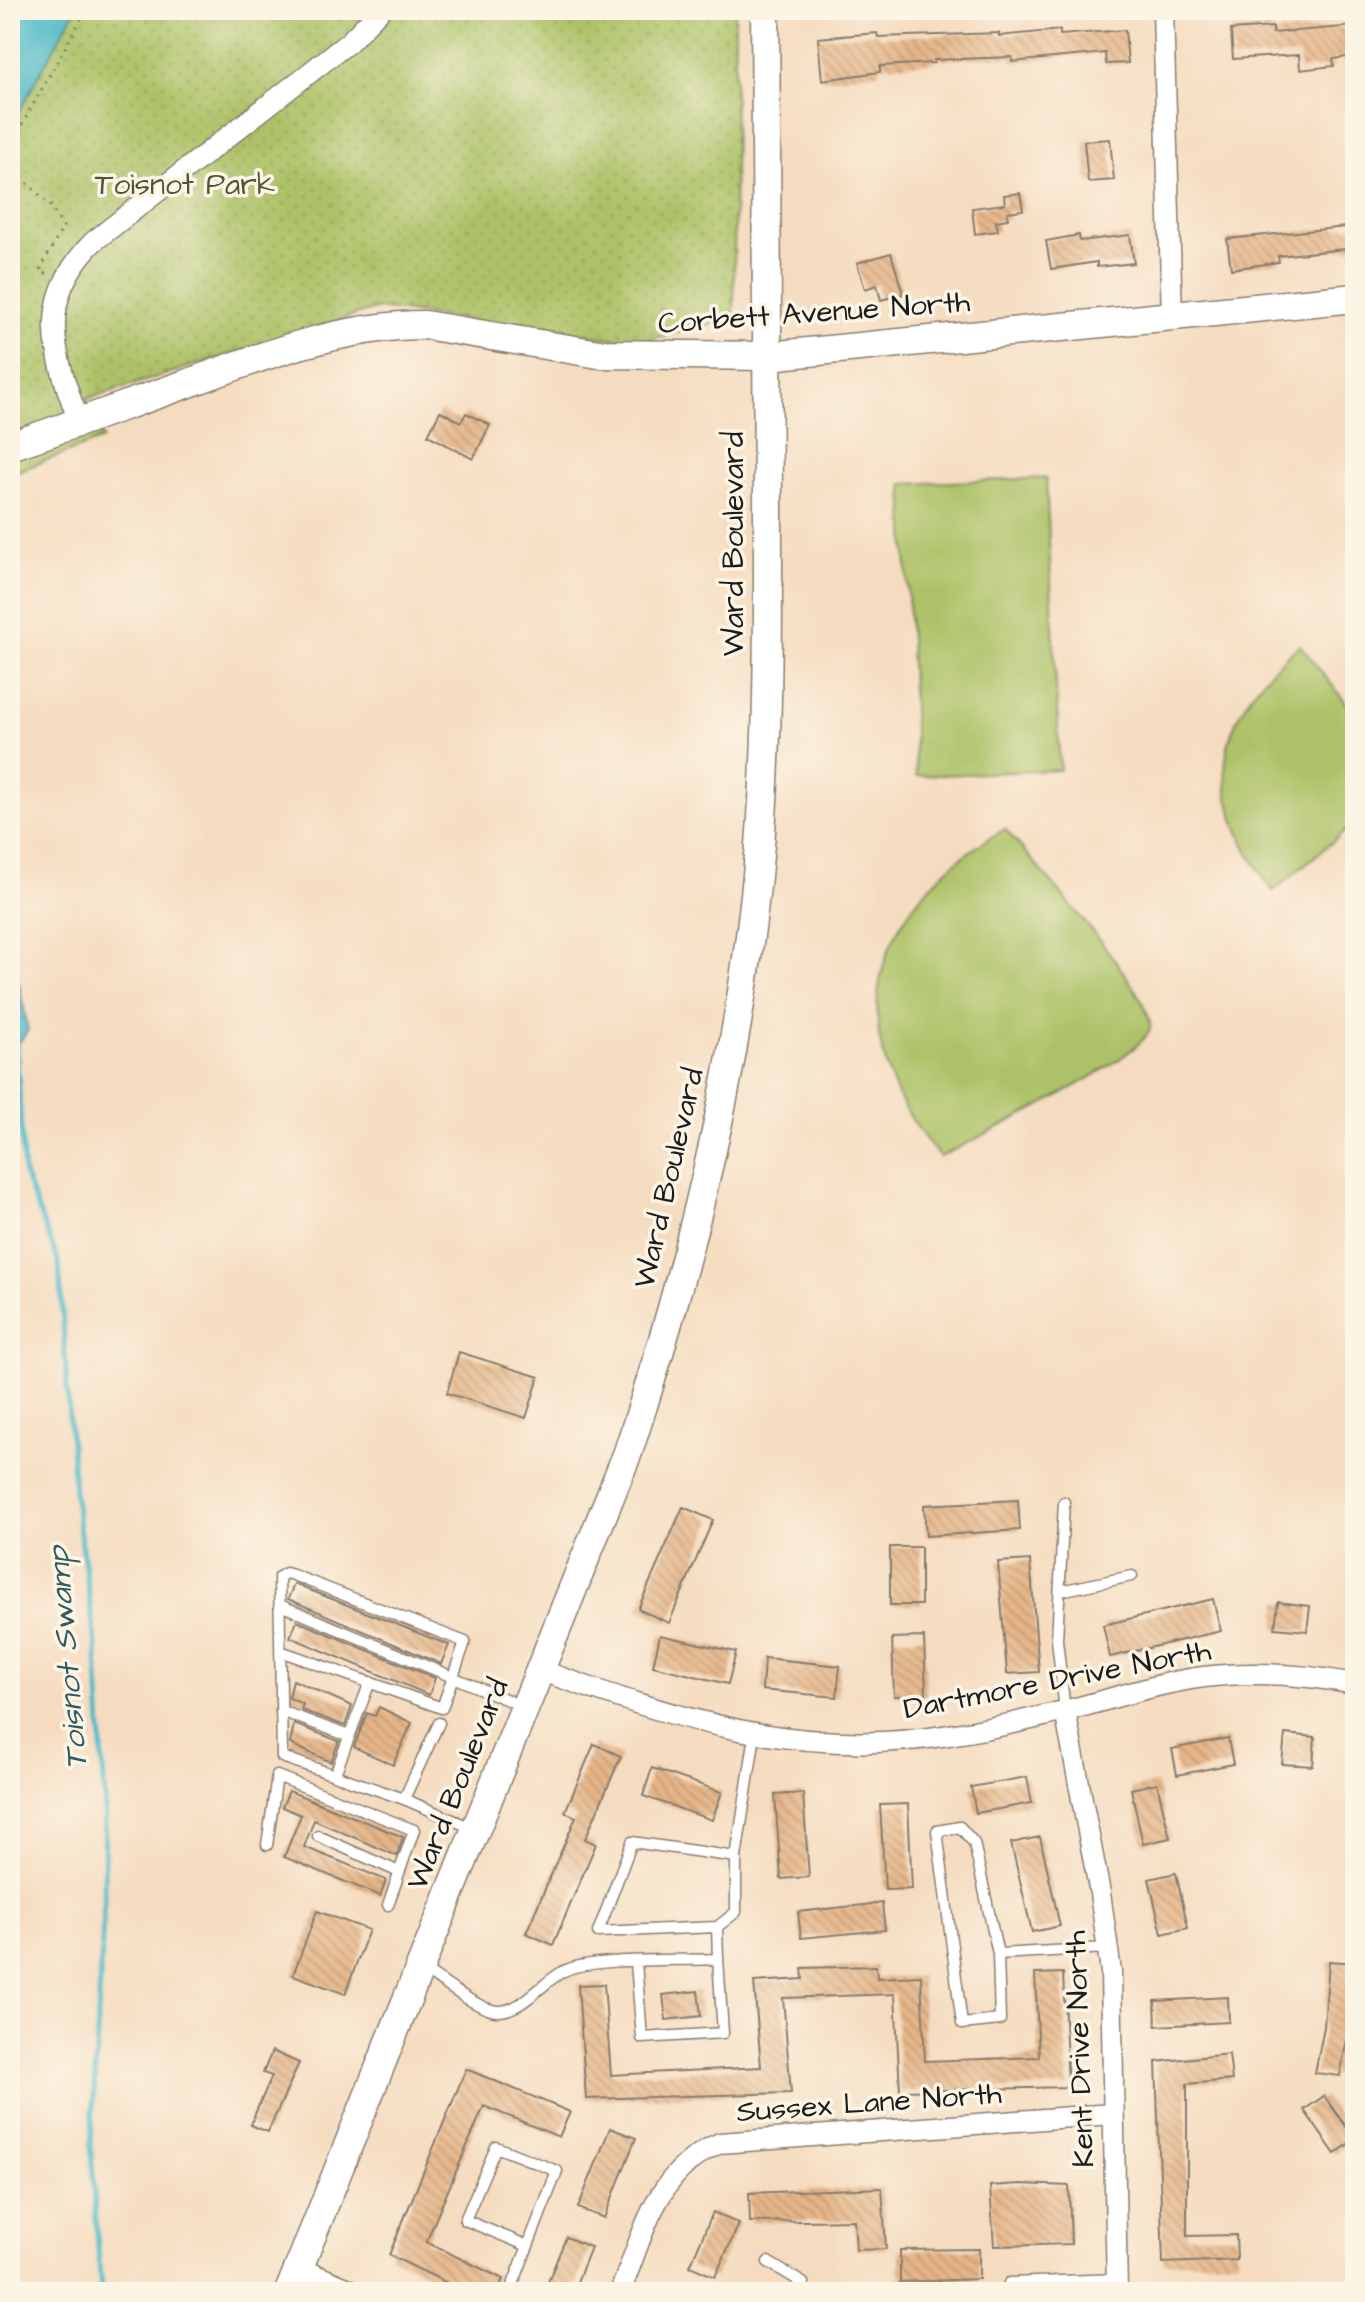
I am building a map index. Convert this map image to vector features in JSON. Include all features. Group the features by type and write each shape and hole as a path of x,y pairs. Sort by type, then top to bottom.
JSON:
{"main road":[{"name":"Ward Boulevard","path":"294,2280 628,1452 656,1367 710,1169 734,1042 758,861 765,765 768,356 765,10"},
{"name":"Corbett Avenue North","path":"10,446 297,346 360,330 401,325 425,325 599,354 768,356 1355,298"}],"street":[{"path":"79,422 57,360 54,336 62,284 73,263 93,242 349,42 380,10"},
{"path":"1163,10 1172,317"},
{"name":"Dartmore Drive North","path":"540,1670 653,1711 755,1735 876,1742 947,1736 1204,1677 1281,1676 1355,1684"},
{"name":"Kent Drive North","path":"1065,1711 1087,1817 1108,1948 1117,2285"},
{"name":"Sussex Lane North","path":"620,2292 667,2184 688,2159 720,2143 1112,2114"},
{"path":"294,2280 356,2292"}],"lane":[{"path":"1064,1502 1057,1640 1065,1711"},
{"path":"267,1845 282,1757 280,1651 280,1605 279,1577 286,1573 465,1642 442,1708 280,1651"},
{"path":"1060,1591 1132,1576"},
{"path":"280,1605 525,1707"},
{"path":"335,1774 370,1682"},
{"path":"281,1711 349,1736"},
{"path":"404,1799 439,1723"},
{"path":"736,1857 632,1842 598,1932 717,1927 736,1912 736,1857 755,1735"},
{"path":"282,1757 404,1799 476,1829"},
{"path":"277,1776 414,1830 388,1905"},
{"path":"960,1827 974,1843 998,1954 1000,2020 962,2024 937,1831 960,1827"},
{"path":"318,1836 399,1872"},
{"path":"636,1963 642,2038 723,2033 717,1927"},
{"path":"998,1954 1108,1948"},
{"path":"420,1967 491,2011 500,2011 509,2010 563,1971 577,1966 718,1959"},
{"path":"510,2292 528,2246 557,2171 496,2147 465,2220 528,2246"},
{"path":"768,2262 803,2283 800,2292"},
{"path":"1009,2283 1117,2285"}],"path":[{"path":"10,146 86,10"},
{"path":"10,166 50,205 63,227 40,270 62,284"}],"green space":[{"name":"Toisnot Park","path":"10,10 735,10 734,319 638,342 378,308 87,399 103,439 10,474"},
{"path":"1046,478 1060,770 916,776 903,484"},
{"path":"1300,645 1355,714 1355,823 1273,891 1251,857 1235,823 1227,792 1226,761 1232,731 1247,702 1269,673"},
{"path":"1005,829 1114,959 1147,1011 1150,1028 1141,1042 1090,1078 940,1157 907,1111 886,1065 878,1019 881,976 896,934 922,895 958,860"}],"water":[{"path":"10,10 75,10 10,128"},
{"path":"10,938 28,1030 17,1046 10,1048"}],"building":[{"path":"1355,26 1355,56 1333,59 1334,66 1300,70 1299,55 1233,59 1231,30 1273,27 1273,33"},
{"path":"1060,30 1060,35 1125,30 1128,63 1106,64 1105,53 1012,62 1012,57 934,60 934,63 880,66 880,72 822,80 818,38 877,33 878,37 999,33 999,36"},
{"path":"1110,139 1114,180 1088,182 1084,141"},
{"path":"1020,193 1023,210 1007,212 1008,219 996,221 998,231 975,234 972,208 1005,204 1004,195"},
{"path":"1355,226 1355,248 1278,256 1279,262 1231,269 1227,239"},
{"path":"1079,235 1080,241 1130,235 1134,263 1097,267 1097,262 1051,269 1046,241"},
{"path":"891,253 903,294 881,300 877,285 865,289 857,263"},
{"path":"440,411 461,422 466,413 490,425 473,459 428,435"},
{"path":"459,1352 539,1377 526,1418 447,1393"},
{"path":"1018,1500 1020,1530 926,1536 924,1505"},
{"path":"683,1507 713,1520 669,1623 638,1609"},
{"path":"890,1547 921,1547 921,1605 890,1605"},
{"path":"1030,1560 1039,1672 1007,1674 998,1562"},
{"path":"294,1584 449,1645 441,1664 288,1599"},
{"path":"1213,1599 1221,1631 1110,1657 1103,1625"},
{"path":"1278,1602 1310,1606 1307,1631 1275,1628"},
{"path":"297,1621 435,1678 429,1695 290,1637"},
{"path":"660,1635 736,1652 728,1684 653,1666"},
{"path":"924,1637 926,1695 894,1696 892,1638"},
{"path":"764,1658 840,1666 837,1697 762,1690"},
{"path":"293,1680 352,1706 345,1726 301,1710 303,1704 289,1698"},
{"path":"379,1707 412,1723 393,1765 354,1747 367,1713 375,1716"},
{"path":"294,1724 339,1741 331,1762 290,1744"},
{"path":"1285,1734 1315,1737 1313,1766 1282,1764"},
{"path":"1228,1738 1233,1764 1177,1775 1172,1749"},
{"path":"594,1744 621,1756 585,1839 596,1844 553,1945 526,1933 576,1817 565,1812"},
{"path":"652,1768 722,1792 712,1820 643,1796"},
{"path":"1027,1777 1032,1803 976,1813 971,1787"},
{"path":"1157,1783 1170,1838 1143,1844 1131,1789"},
{"path":"289,1791 403,1837 397,1856 314,1820 304,1847 386,1880 380,1896 284,1857 301,1815 282,1807"},
{"path":"803,1793 809,1877 781,1879 775,1795"},
{"path":"908,1804 912,1889 885,1890 880,1805"},
{"path":"1040,1837 1060,1926 1032,1932 1011,1843"},
{"path":"1176,1873 1188,1928 1162,1934 1149,1879"},
{"path":"882,1903 885,1930 801,1938 798,1912"},
{"path":"317,1911 369,1930 345,1994 293,1975"},
{"path":"1329,1961 1355,1963 1352,2013 1340,2076 1315,2073 1324,2027"},
{"path":"876,1966 877,1978 921,1976 925,2061 1039,2057 1035,1974 1063,1973 1068,2087 900,2091 895,1994 783,1998 791,2093 586,2099 578,1985 604,1984 611,2075 761,2067 754,1982 803,1979 802,1968"},
{"path":"698,1991 701,2016 666,2020 663,1995"},
{"path":"1228,1997 1229,2022 1156,2026 1155,2001"},
{"path":"272,2051 299,2063 268,2132 250,2125 272,2076 263,2073"},
{"path":"1229,2054 1232,2080 1187,2084 1187,2236 1236,2235 1237,2260 1163,2263 1156,2062"},
{"path":"466,2069 570,2112 559,2137 484,2106 426,2242 503,2279 497,2292 466,2292 389,2255"},
{"path":"1324,2096 1355,2139 1335,2154 1304,2110"},
{"path":"610,2128 636,2138 604,2218 578,2208"},
{"path":"990,2186 1069,2186 1071,2244 994,2246"},
{"path":"882,2188 886,2249 856,2250 854,2220 750,2222 749,2193"},
{"path":"713,2212 739,2224 715,2277 690,2266"},
{"path":"566,2237 591,2247 573,2292 544,2292"},
{"path":"979,2249 979,2279 900,2282 900,2250"}],"waterway":[{"name":"Toisnot Swamp","path":"16,1043 24,1174 59,1263 74,1491 97,1653 105,1805 104,1901 91,2147 101,2292"}]}
